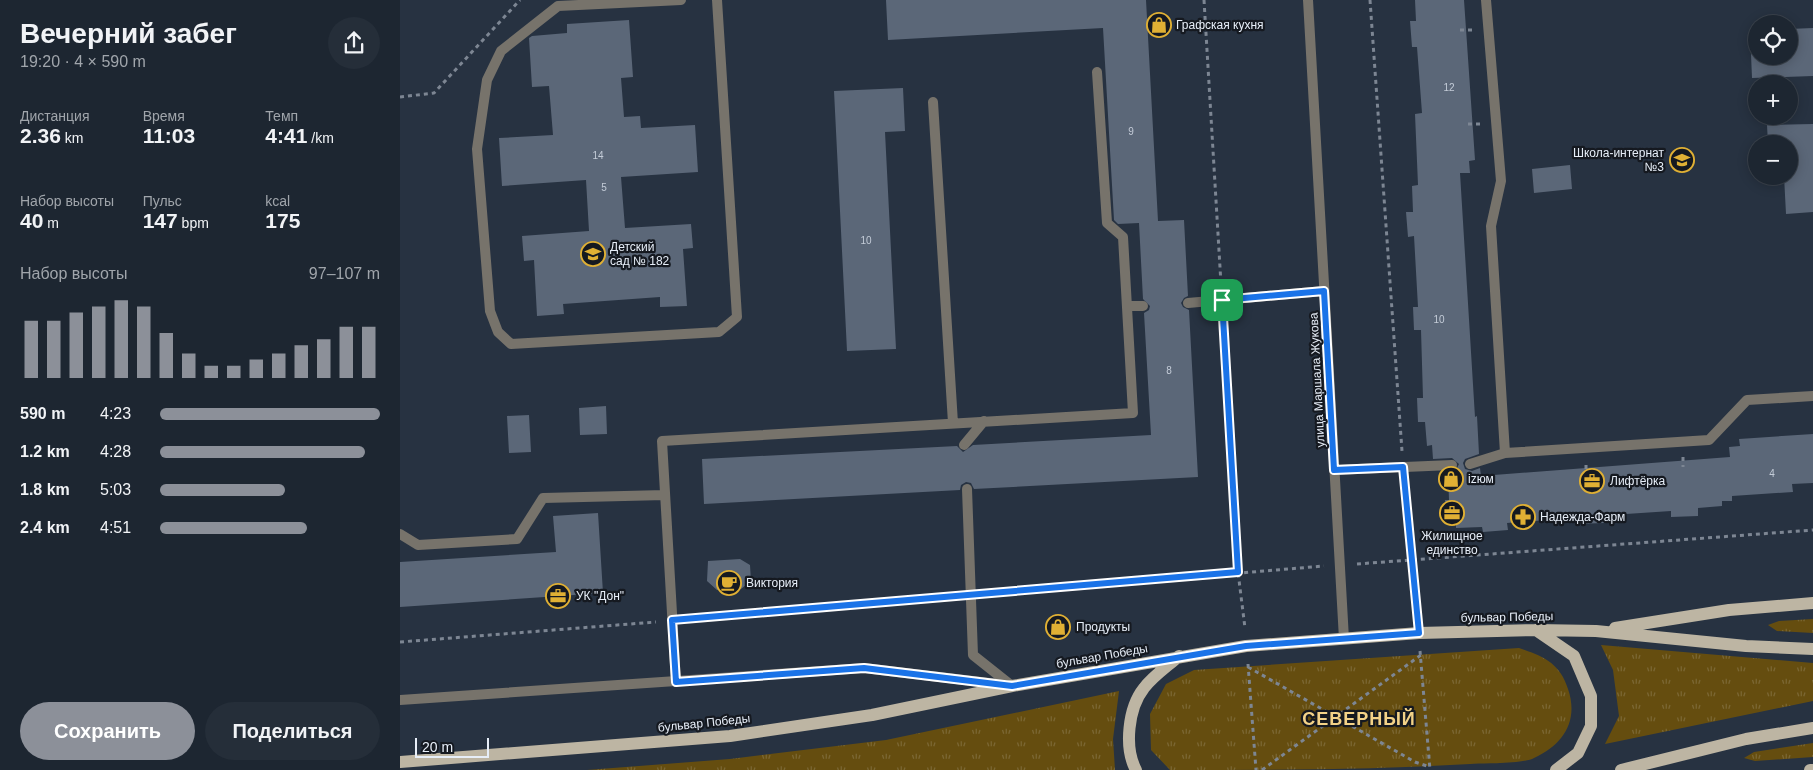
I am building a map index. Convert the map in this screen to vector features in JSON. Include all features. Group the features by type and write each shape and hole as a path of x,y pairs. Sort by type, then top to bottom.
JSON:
{"main road":[{"path":"1596,631 1729,610 1813,603"},
{"name":"бульвар Победы","path":"400,762 730,736 872,715 1012,686 1246,646 1419,633 1536,630 1596,631 1746,646 1813,649"},
{"path":"1536,630 1574,656 1591,696 1591,726 1578,753 1556,770"},
{"path":"1136,770 1130,759 1129,720 1143,688 1179,656"},
{"path":"1621,770 1746,739 1813,728"}],"street":[{"path":"681,0 558,6 501,51 487,80 477,149 490,311 498,332 511,344 719,332 737,317 717,0"},
{"name":"улица Маршала Жукова","path":"1308,0 1344,639"},
{"path":"1486,0 1501,181 1491,226 1505,453"},
{"path":"676,682 662,441 953,422 1133,413 1123,236 1107,223 1097,72"},
{"path":"933,102 953,422"},
{"path":"1188,303 1324,291"},
{"path":"1127,306 1144,306"},
{"path":"1470,464 1505,453 1709,440 1748,400 1813,396"},
{"path":"964,445 984,421"},
{"path":"1334,470 1452,464"},
{"path":"967,489 973,655 1012,686"},
{"path":"400,534 418,545 517,539 543,498 665,494"},
{"path":"400,700 864,668 1012,686"}],"path":[{"path":"400,97 434,93 520,0"},
{"path":"1204,0 1238,572 1256,770"},
{"path":"1248,666 1415,762 1430,768 1403,467 1370,0"},
{"path":"400,642 1238,572 1813,530"},
{"path":"1262,770 1421,655"}],"green space":[{"path":"1813,619 1813,633 1777,631 1768,625 1779,621"},
{"path":"1601,645 1813,663 1813,701 1605,744 1619,716 1613,670"},
{"path":"1519,648 1536,654 1555,667 1565,680 1571,701 1570,721 1566,731 1553,746 1544,753 1529,760 1503,763 1358,769 1170,770 1151,750 1150,714 1166,684 1194,670"},
{"path":"1119,691 1113,739 1115,770 587,770 730,759 886,740"},
{"path":"1813,743 1813,757 1755,761 1744,758 1754,752"}],"building":[{"path":"886,0 1146,0 1158,221 1184,220 1188,296 1181,303 1183,307 1189,310 1198,477 974,489 971,483 966,482 961,485 960,490 704,504 702,459 957,446 963,452 973,445 1151,435 1144,313 1149,310 1150,306 1143,299 1139,223 1118,224 1114,220 1103,28 888,40"},
{"path":"1415,0 1464,0 1475,160 1469,161 1470,173 1460,173 1479,454 1465,459 1463,463 1465,469 1472,471 1480,468 1481,476 1730,457 1729,447 1740,446 1739,439 1813,434 1813,483 1792,484 1793,492 1732,496 1732,501 1722,501 1722,506 1698,508 1698,516 1671,517 1671,511 1626,514 1603,516 1604,523 1575,524 1575,519 1533,521 1507,523 1508,530 1483,532 1482,527 1456,528 1456,523 1447,523 1445,500 1449,500 1448,472 1456,470 1459,464 1452,458 1433,459 1432,445 1427,446 1425,422 1418,422 1417,398 1423,398 1421,330 1414,330 1413,307 1418,307 1414,236 1408,237 1406,212 1413,212 1412,186 1418,185 1415,114 1422,113 1417,47 1412,47 1410,21 1416,21"},
{"path":"629,20 633,77 621,78 624,117 640,116 641,128 695,125 698,172 621,177 625,228 691,224 693,248 683,249 687,306 660,307 660,297 563,304 564,314 537,316 534,260 524,261 522,236 589,231 586,180 502,186 499,138 553,135 549,86 532,87 529,38 532,36 567,33 567,24"},
{"path":"1813,28 1813,76 1752,75 1751,65 1798,65 1798,29"},
{"path":"903,88 905,131 885,132 896,349 847,351 834,91"},
{"path":"1813,124 1813,212 1786,214 1784,185 1798,185 1798,135 1768,135 1767,125"},
{"path":"1570,165 1572,189 1534,193 1532,169"},
{"path":"606,406 607,434 580,435 579,408"},
{"path":"529,415 531,452 509,453 507,416"},
{"path":"598,513 603,593 400,607 400,562 556,552 553,516"},
{"path":"740,559 750,565 751,581 741,589 717,590 707,581 708,561"}],"place":[{"name":"Графская кухня","path":"1159,25"},
{"name":"Школа-интернат №3","path":"1682,160"},
{"name":"Детский сад № 182","path":"593,254"},
{"name":"izюм","path":"1451,479"},
{"name":"Лифтёрка","path":"1592,481"},
{"name":"Жилищное единство","path":"1452,513"},
{"name":"Надежда-Фарм","path":"1523,517"},
{"name":"Виктория","path":"729,583"},
{"name":"УК \"Дон\"","path":"558,596"},
{"name":"Продукты","path":"1058,627"}],"district":[{"name":"СЕВЕРНЫЙ","path":"1359,719"}],"route":[{"path":"1324,291 1334,470 1403,467 1419,633 1246,646 1012,686 864,668 676,682 672,620 1238,572 1222,300 1324,291"}]}
